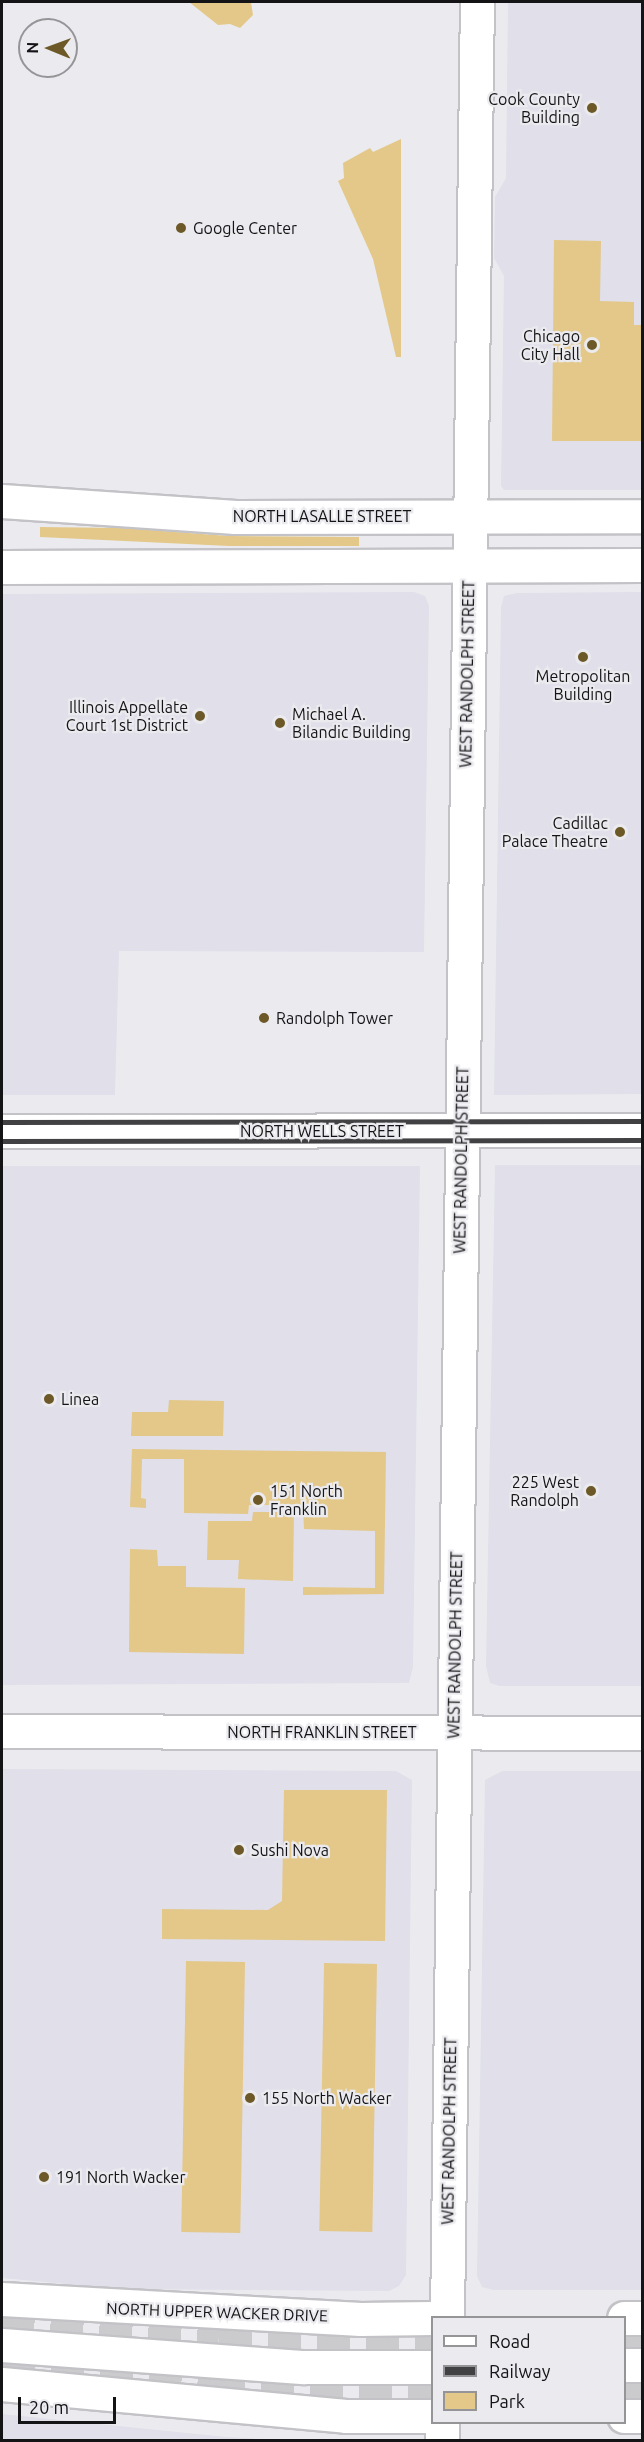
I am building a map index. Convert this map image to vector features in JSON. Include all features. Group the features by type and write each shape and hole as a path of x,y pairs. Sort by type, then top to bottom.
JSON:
{"main road":[{"name":"WEST RANDOLPH STREET","path":"447,2316 477,2"},
{"name":"NORTH LASALLE STREET","path":"2,501 235,517 642,516"},
{"path":"2,567 642,565"},
{"name":"NORTH WELLS STREET","path":"2,1131 642,1130"},
{"name":"NORTH FRANKLIN STREET","path":"2,1731 642,1733"},
{"name":"NORTH UPPER WACKER DRIVE","path":"2,2299 360,2319 431,2318"},
{"path":"626,2318 642,2318"},
{"path":"2,2345 304,2367 431,2367"},
{"path":"626,2365 642,2365"},
{"path":"2,2384 346,2416 431,2416"},
{"path":"626,2416 642,2416"},
{"path":"442,2424 442,2440"}],"shaded area":[{"path":"508,2 642,2 642,490 504,490 501,486 504,276 494,258 495,197 506,178"},
{"path":"414,592 425,596 429,606 424,952 119,951 115,1095 2,1095 2,594"},
{"path":"642,592 642,1094 494,1095 501,607 504,596 517,593"},
{"path":"495,1165 642,1165 642,1686 499,1686 490,1683 486,1666"},
{"path":"2,1166 420,1166 413,1667 409,1683 2,1685"},
{"path":"2,1769 396,1771 412,1780 406,2275 399,2286 389,2291 120,2289 2,2278"},
{"path":"502,1771 642,1771 642,2290 493,2290 482,2287 477,2276 485,1780"},
{"path":"2,2414 226,2437 275,2440 2,2440"}],"green space":[{"path":"189,2 251,2 253,15 240,28 230,24 218,25"},
{"path":"401,139 401,357 396,357 373,259 338,181 344,178 343,163 370,148 373,152"},
{"name":"Chicago City Hall","path":"554,240 601,241 600,301 634,302 634,325 642,325 642,441 552,441"},
{"path":"40,527 121,528 229,536 359,537 359,546 229,546 40,537"},
{"path":"169,1400 224,1401 223,1436 131,1436 132,1412 168,1412"},
{"path":"132,1449 386,1452 384,1594 303,1595 303,1587 375,1588 375,1531 304,1529 303,1505 249,1505 248,1514 184,1513 184,1459 142,1459 141,1498 146,1499 146,1508 130,1507"},
{"path":"253,1512 294,1512 293,1581 238,1579 239,1560 207,1560 208,1521 252,1521"},
{"path":"130,1549 157,1550 158,1566 186,1566 186,1587 245,1588 244,1654 129,1652"},
{"path":"284,1790 387,1790 385,1941 162,1939 162,1909 268,1910 282,1901"},
{"path":"186,1961 245,1962 240,2233 181,2232"},
{"path":"324,1963 377,1964 372,2232 319,2231"}],"tunnel":[{"path":"2,2315 219,2333 431,2335"},
{"path":"626,2336 642,2336"},
{"path":"2,2367 212,2385 431,2394"},
{"path":"626,2398 642,2398"}],"railway":[{"path":"2,1122 642,1121"},
{"path":"2,1141 642,1140"}],"place":[{"name":"Cook County Building","path":"592,108"},
{"name":"Google Center","path":"181,228"},
{"name":"Chicago City Hall","path":"592,345"},
{"name":"Metropolitan Building","path":"583,657"},
{"name":"Illinois Appellate Court 1st District","path":"200,716"},
{"name":"Michael A. Bilandic Building","path":"280,723"},
{"name":"Cadillac Palace Theatre","path":"620,832"},
{"name":"Randolph Tower","path":"264,1018"},
{"name":"Linea","path":"49,1399"},
{"name":"225 West Randolph","path":"591,1491"},
{"name":"151 North Franklin","path":"258,1500"},
{"name":"Sushi Nova","path":"239,1850"},
{"name":"155 North Wacker","path":"250,2098"},
{"name":"191 North Wacker","path":"44,2177"}]}
